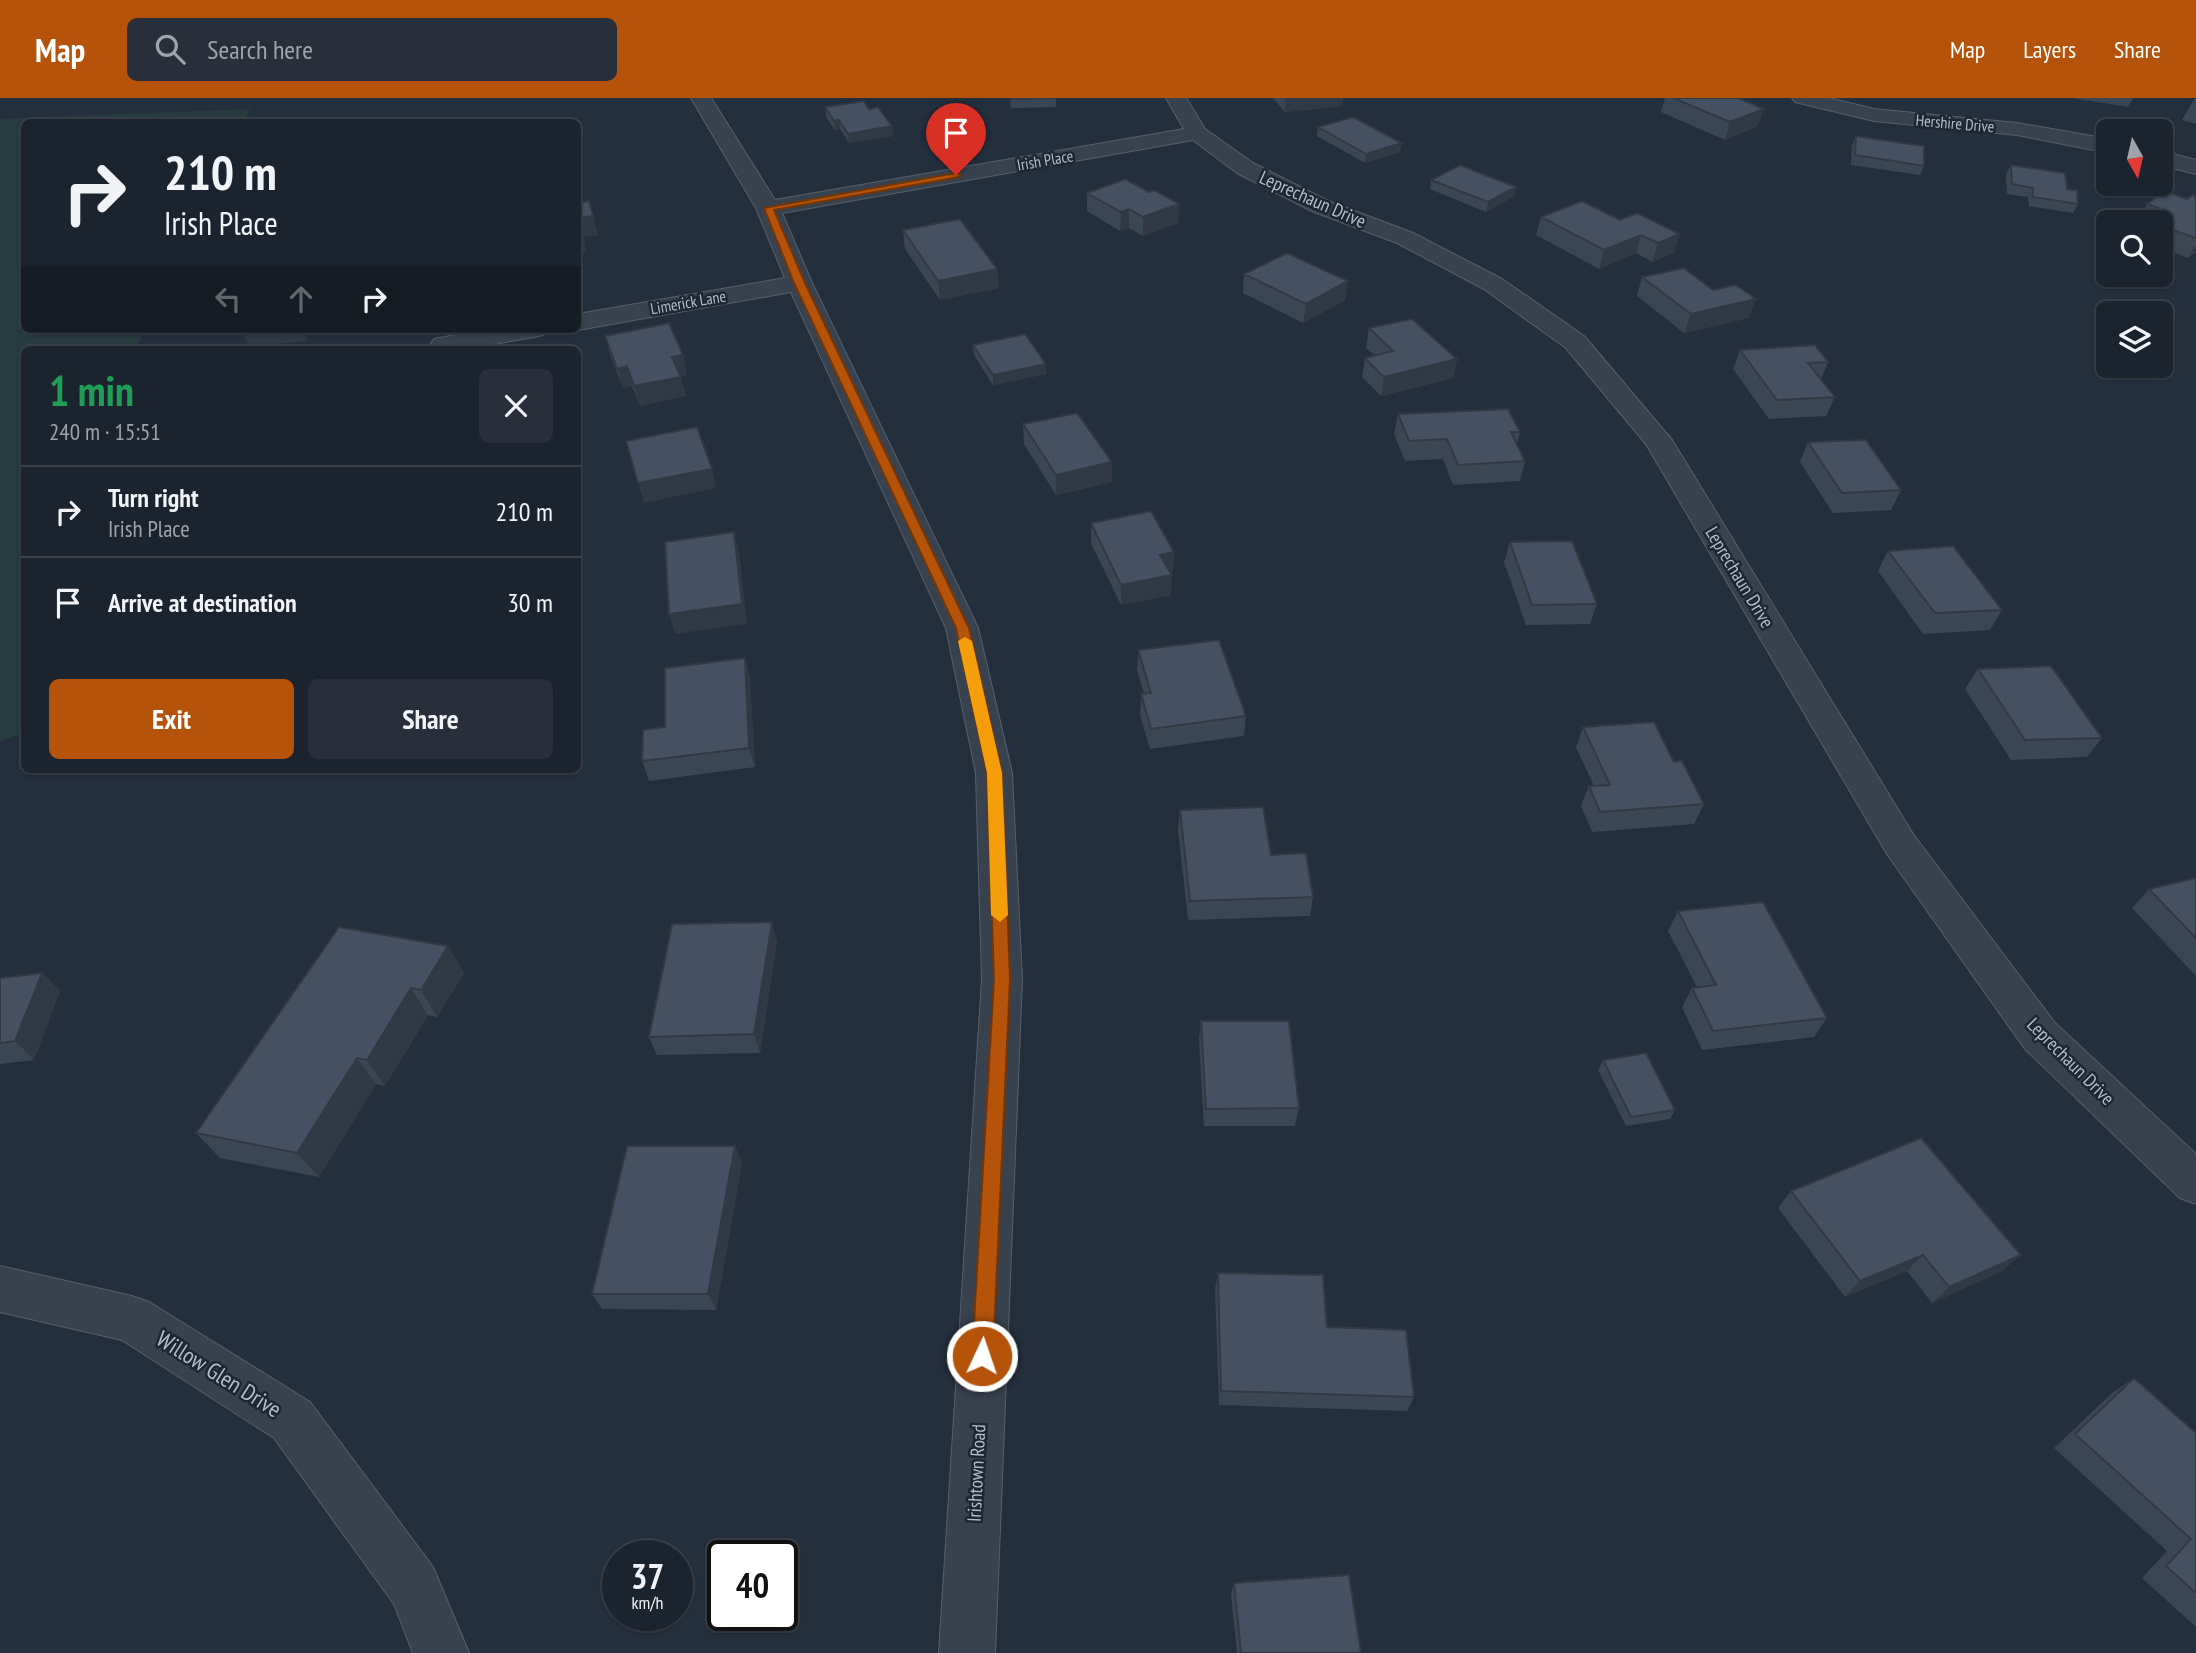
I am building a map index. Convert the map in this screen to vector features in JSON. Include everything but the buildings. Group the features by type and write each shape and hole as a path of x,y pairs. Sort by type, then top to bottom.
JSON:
{"street":[{"name":"Irishtown Road","path":"701,98 768,208 799,283 962,628 994,773 1002,979 967,1653"},
{"name":"Leprechaun Drive","path":"1176,98 1198,133 1245,168 1309,201 1405,238 1493,284 1575,342 1658,440 1900,844 2040,1036 2196,1182"},
{"name":"Hershire Drive","path":"1802,98 1874,116 2017,129 2096,144"},
{"name":"Irish Place","path":"768,208 1198,133"},
{"path":"2174,161 2196,167"},
{"name":"Limerick Lane","path":"581,320 799,283"},
{"path":"443,345 511,333"},
{"name":"Willow Glen Drive","path":"0,1289 132,1320 292,1420 414,1586 441,1653"}],"green space":[{"path":"250,109 245,119 21,119 21,333 143,333 137,346 21,346 21,734 0,741 0,119"}],"slow traffic":[{"path":"965,641 994,773 1000,915"}],"route":[{"path":"956,175 768,208 799,283 962,628 994,773 1002,979 982,1356"}]}
